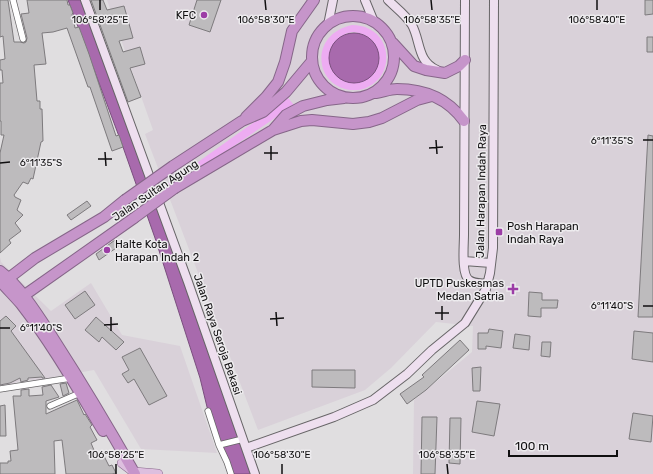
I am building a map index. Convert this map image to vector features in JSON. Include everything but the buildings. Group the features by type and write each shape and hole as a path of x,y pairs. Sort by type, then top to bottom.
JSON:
{"highway":[{"path":"242,121 266,97 278,82 285,62 292,31 314,0"},
{"path":"464,121 451,106 442,99 417,90 396,89 371,94 360,98 348,98 336,94 324,86 316,74 312,61 316,41 321,32 328,25 338,19 350,17 362,18 374,22 384,30 400,52 414,66 442,73 451,71 465,60"},
{"path":"371,94 383,86 390,77 394,66 395,55 392,42"},
{"name":"Jalan Sultan Agung","path":"4,281 26,265 104,217 124,200 173,166 242,121 263,112 286,92 312,61"},
{"path":"273,130 300,121 312,120 352,124 369,122 382,118 417,100 432,96"},
{"name":"Jalan Sultan Agung","path":"20,298 175,188 273,130 286,115 303,106 327,100 348,98"},
{"path":"26,265 0,269 4,281 36,312 73,367 123,451 133,473"},
{"path":"36,312 34,300 41,282"},
{"path":"20,298 71,378 122,463 133,473"}],"main road":[{"path":"133,473 158,474"}],"street":[{"path":"13,0 23,39"},
{"name":"Jalan Raya Seroja Bekasi","path":"85,0 188,282 255,474"},
{"path":"328,25 333,0"},
{"path":"365,0 374,22"},
{"path":"388,0 411,23 427,65 442,73"},
{"name":"Jalan Harapan Indah Raya","path":"464,0 464,261 491,263 493,236 494,0"},
{"path":"464,261 467,279 473,282 488,284"},
{"path":"246,448 322,422 373,400 407,374 432,350 465,323 484,295 488,284 491,263"},
{"path":"0,389 71,378"},
{"path":"50,406 80,393"},
{"path":"208,411 219,445 231,474"},
{"path":"219,445 242,440"}],"shaded area":[{"path":"68,0 85,0 255,474 231,474 208,411 200,378 155,238"},
{"path":"107,0 653,0 653,474 413,474 414,400 472,352 473,326 436,322 391,368 365,390 258,430 145,134 153,130"},
{"path":"352,25 359,25 369,29 380,38 386,50 386,63 381,76 377,81 358,90 344,88 332,83 325,73 322,62 322,51 327,40 337,31","holes":["352,32 360,34 373,41 378,53 379,60 373,75 345,34"]},
{"path":"349,33 359,33 372,40 379,53 379,63 372,76 359,83 349,83 340,79 333,72 329,63 329,53 333,44 340,37"},
{"path":"288,98 294,105 165,193 163,187"},
{"path":"0,257 1,262 51,311 91,283 122,335 180,346 217,453 141,449 94,370 38,380 21,380 11,385 0,386"}],"place":[{"name":"KFC","path":"204,15"},
{"name":"Posh Harapan Indah Raya","path":"499,232"},
{"name":"Halte Kota Harapan Indah 2","path":"107,250"},
{"name":"UPTD Puskesmas Medan Satria","path":"513,289"}]}
